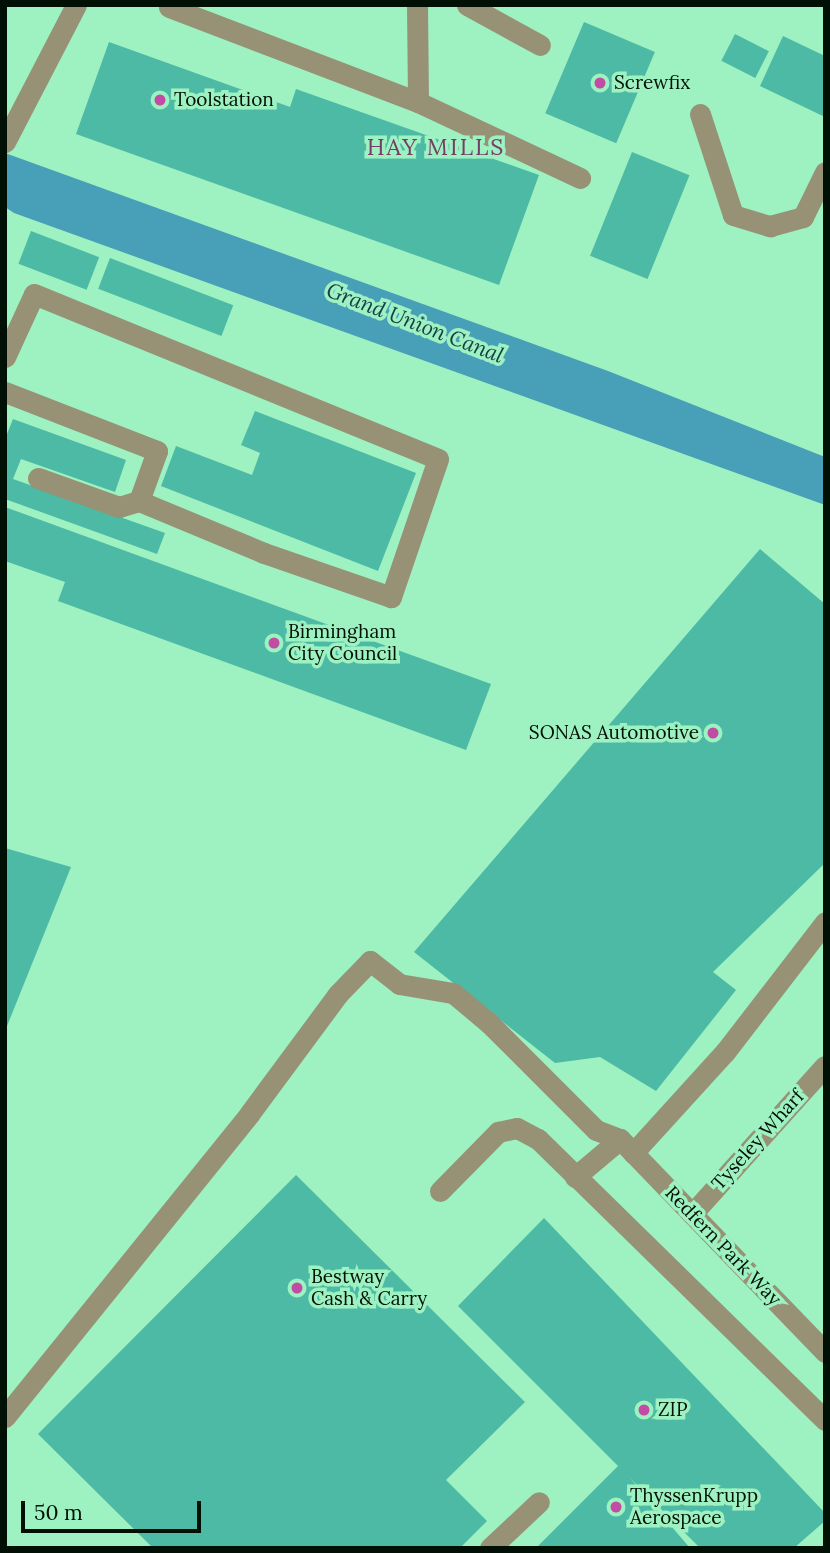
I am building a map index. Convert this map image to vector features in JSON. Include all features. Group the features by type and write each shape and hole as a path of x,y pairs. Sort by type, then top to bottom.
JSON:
{"street":[{"path":"416,5 418,102"},
{"path":"467,5 540,45"},
{"path":"5,142 74,7"},
{"path":"169,8 418,102 580,178"},
{"path":"700,114 733,215 770,226 803,217 825,172"},
{"path":"5,357 34,294 438,459 391,597 264,553 139,501 119,507 38,478"},
{"path":"5,393 157,452 139,501"},
{"path":"575,1177 627,1146 724,1052 825,922"},
{"name":"Redfern Park Way","path":"5,1416 250,1113 338,994 370,961 399,984 453,993 596,1130 627,1146 825,1352"},
{"name":"Tyseley Wharf","path":"692,1214 825,1066"},
{"path":"440,1191 498,1132 517,1128 538,1139 825,1420"},
{"path":"491,1548 538,1502"}],"water":[{"name":"Grand Union Canal","path":"5,153 608,371 825,457 825,505 14,213 5,207"}],"building":[{"name":"Screwfix","path":"584,22 655,52 616,143 545,113"},
{"path":"735,34 769,51 755,78 721,61"},
{"path":"783,36 825,56 825,117 760,86"},
{"path":"109,42 290,107 296,89 539,175 499,285 76,134"},
{"path":"632,152 689,175 648,279 590,256"},
{"path":"31,231 99,257 87,290 18,264"},
{"path":"110,258 233,305 221,336 98,289"},
{"path":"255,411 416,473 378,571 161,486 176,446 252,475 260,453 241,445"},
{"path":"13,419 126,460 115,492 21,459 13,479 165,533 157,554 5,499 5,439"},
{"name":"Birmingham City Council","path":"5,507 491,684 466,750 58,601 65,582 5,561"},
{"name":"SONAS Automotive","path":"760,549 825,604 825,863 713,972 736,990 656,1091 600,1057 555,1063 414,952"},
{"path":"5,848 71,867 5,1031"},
{"name":"Bestway Cash & Carry","path":"296,1175 525,1402 446,1480 487,1521 460,1548 153,1548 38,1434"},
{"name":"ZIP","path":"544,1218 825,1513 825,1521 794,1548 700,1548 630,1478 690,1548 536,1548 618,1466 458,1306"}],"place":[{"name":"Screwfix","path":"600,83"},
{"name":"Toolstation","path":"160,100"},
{"name":"Birmingham City Council","path":"274,643"},
{"name":"SONAS Automotive","path":"713,733"},
{"name":"Bestway Cash & Carry","path":"297,1288"},
{"name":"ZIP","path":"644,1410"},
{"name":"ThyssenKrupp Aerospace","path":"616,1507"}],"district":[{"name":"HAY MILLS","path":"436,147"}]}
